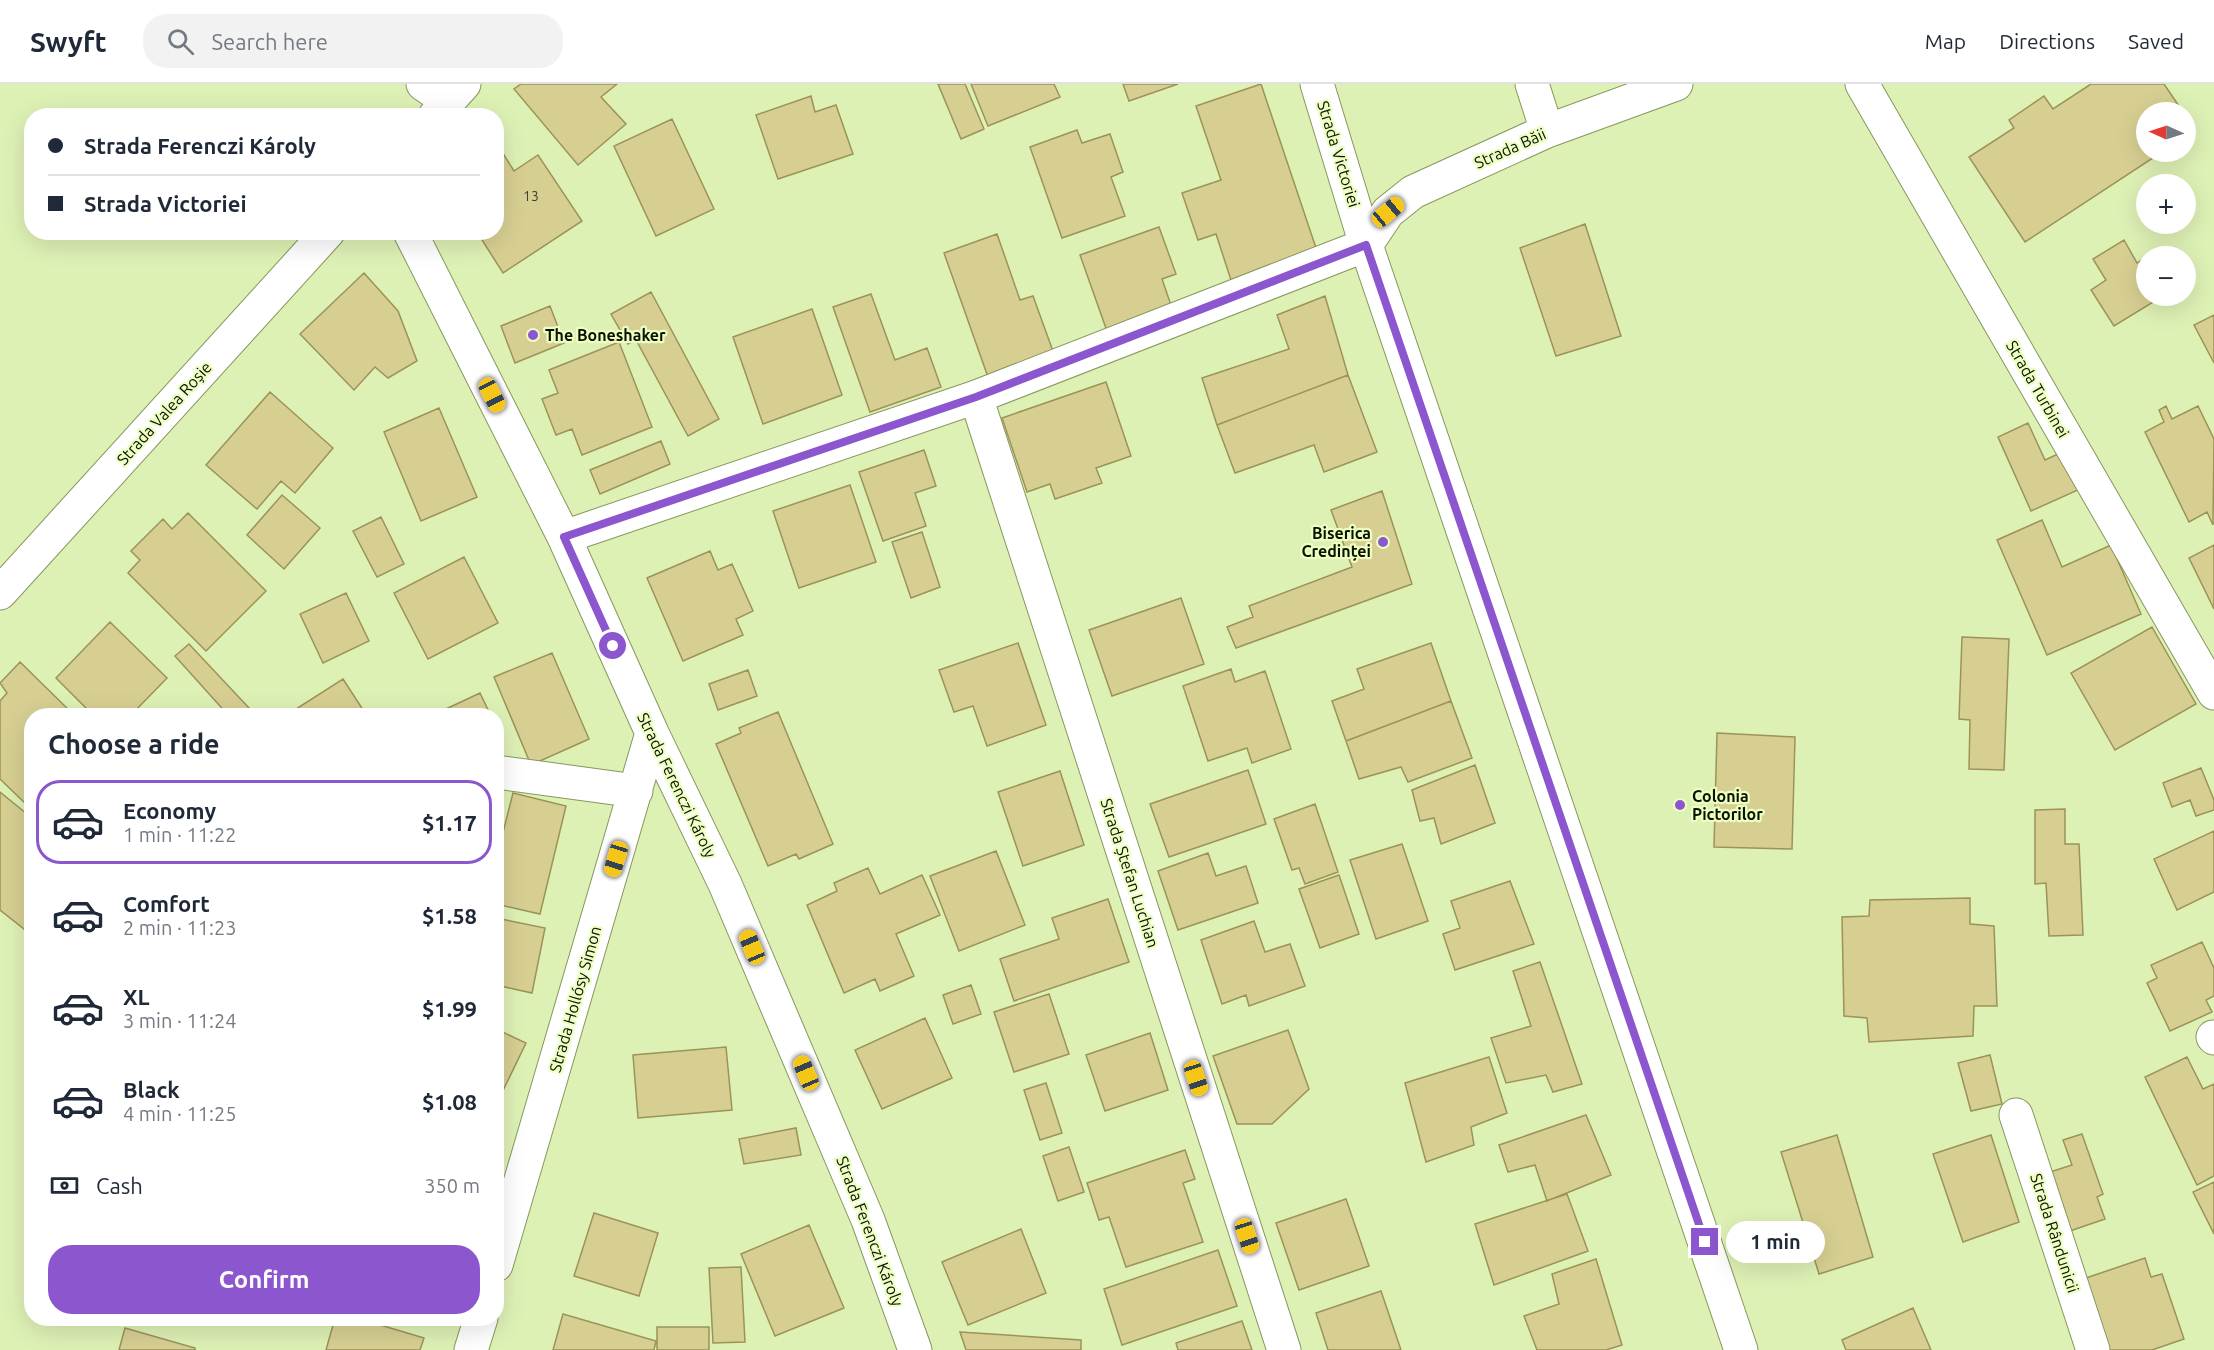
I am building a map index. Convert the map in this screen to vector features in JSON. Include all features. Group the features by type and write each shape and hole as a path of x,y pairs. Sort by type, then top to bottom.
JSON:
{"street":[{"name":"Strada Victoriei","path":"1317,84 1366,245 1741,1350"},
{"path":"1532,84 1547,130"},
{"name":"Strada Băii","path":"1366,245 1388,212 1413,192 1547,130 1676,84"},
{"name":"Strada Turbinei","path":"1862,84 2214,693"},
{"name":"Strada Valea Roșie","path":"0,593 321,240"},
{"name":"Strada Ferenczi Károly","path":"414,240 564,537 652,733 725,884 868,1220 915,1350"},
{"path":"564,537 976,397 1366,245"},
{"name":"Strada Ștefan Luchian","path":"976,397 1284,1350"},
{"name":"Strada Hollósy Simon","path":"504,1238 652,733"},
{"path":"504,773 636,791"},
{"name":"Strada Rândunicii","path":"2016,1115 2093,1350"},
{"path":"471,1350 478,1326"}],"building":[{"path":"521,84 617,84 601,97 626,124 578,165 514,89"},
{"path":"938,84 965,84 984,129 961,139"},
{"path":"971,84 1054,84 1060,97 988,126"},
{"path":"1123,84 1178,84 1129,101"},
{"path":"1261,84 1317,251 1231,280 1216,234 1198,240 1182,193 1221,180 1196,106"},
{"path":"2091,84 2164,84 2176,102 2136,102 2136,162 2147,162 2025,242 1969,157 2014,128 2009,120 2044,96 2053,109"},
{"path":"811,96 815,112 836,105 853,154 778,179 756,115"},
{"path":"672,119 714,209 656,236 614,146"},
{"path":"1077,130 1082,143 1110,134 1123,172 1111,177 1125,216 1062,238 1030,147"},
{"path":"504,155 514,171 538,155 582,221 503,273 482,240 504,240"},
{"path":"1585,224 1621,336 1556,356 1520,248"},
{"path":"1159,227 1176,274 1162,279 1173,311 1108,334 1080,255"},
{"path":"997,234 1020,300 1033,296 1054,354 988,377 944,253"},
{"path":"2124,240 2136,261 2136,306 2147,306 2114,326 2091,290 2106,280 2093,259"},
{"path":"364,273 398,311 417,361 388,378 375,367 354,390 300,334"},
{"path":"651,292 719,419 688,436 636,340 628,344 611,314"},
{"path":"871,294 895,360 927,348 941,387 870,412 833,307"},
{"path":"1325,296 1348,375 1217,425 1202,378 1289,349 1277,315"},
{"name":"The Boneshaker","path":"550,306 564,343 515,363 501,326"},
{"path":"812,309 842,395 763,424 733,337"},
{"path":"2214,315 2214,363 2194,325"},
{"path":"619,342 652,427 582,455 572,429 556,435 542,399 558,393 549,370"},
{"path":"1348,375 1377,452 1324,472 1314,445 1235,473 1217,425"},
{"path":"1106,382 1131,456 1096,468 1102,483 1055,499 1050,484 1027,492 1002,418"},
{"path":"270,392 333,448 295,493 281,481 257,509 206,465"},
{"path":"2166,406 2172,419 2198,406 2214,439 2213,525 2207,512 2189,522 2145,432 2164,422 2159,410"},
{"path":"439,408 477,497 421,521 384,432"},
{"path":"2028,423 2045,460 2060,453 2078,490 2031,511 1998,437"},
{"path":"661,441 670,464 600,494 590,470"},
{"path":"924,450 936,486 915,493 926,526 883,541 859,472"},
{"path":"850,485 876,562 799,588 773,511"},
{"path":"1382,491 1412,584 1236,648 1227,627 1253,617 1249,606 1352,567 1331,510"},
{"path":"282,495 320,528 284,569 247,535"},
{"path":"188,513 266,591 206,651 128,573 140,560 131,551 163,519 172,529"},
{"path":"381,517 404,564 377,577 353,531"},
{"path":"2042,520 2062,567 2111,545 2141,614 2047,655 1997,540"},
{"path":"922,532 940,587 911,598 892,542"},
{"path":"2214,545 2214,609 2189,558"},
{"path":"710,551 718,570 732,564 753,611 736,619 743,635 683,661 647,578"},
{"path":"464,557 498,623 428,659 394,593"},
{"path":"346,593 369,641 323,663 300,614"},
{"path":"1181,598 1204,664 1112,696 1089,630"},
{"path":"110,622 167,678 138,708 86,708 56,678"},
{"path":"2152,627 2196,704 2115,750 2071,673"},
{"path":"1962,637 2009,639 2004,770 1969,769 1970,720 1959,719"},
{"path":"1018,643 1046,725 987,746 973,706 954,712 939,670"},
{"path":"1431,643 1451,701 1346,741 1332,701 1364,689 1357,669"},
{"path":"189,644 249,708 222,708 175,656"},
{"path":"552,653 589,739 531,765 494,677"},
{"path":"20,662 67,708 24,708 24,802 0,779 0,701 7,693 0,683"},
{"path":"1231,669 1235,682 1265,671 1291,749 1252,763 1247,748 1208,761 1183,686"},
{"path":"748,670 757,696 718,710 709,684"},
{"path":"343,679 362,708 298,708"},
{"path":"480,693 487,708 448,708"},
{"path":"1451,701 1472,758 1408,782 1401,767 1359,779 1346,741"},
{"path":"778,712 833,844 799,859 796,854 768,866 716,744 741,733 739,728"},
{"path":"1717,733 1795,737 1792,849 1714,847"},
{"path":"1475,765 1495,823 1441,844 1434,818 1420,821 1412,790"},
{"path":"2201,768 2214,800 2214,810 2196,816 2190,800 2172,807 2163,783"},
{"path":"1248,770 1266,824 1169,857 1150,804"},
{"path":"1060,771 1084,845 1023,866 998,792"},
{"path":"0,792 24,812 24,929 0,910"},
{"path":"513,793 566,806 540,914 504,906 504,828"},
{"path":"1315,804 1338,872 1305,884 1299,868 1292,870 1274,819"},
{"path":"2065,809 2065,844 2079,844 2083,935 2049,936 2046,883 2035,884 2035,810"},
{"path":"2214,831 2214,892 2177,910 2154,859"},
{"path":"1402,844 1428,921 1376,939 1350,860"},
{"path":"996,851 1025,925 959,951 930,876"},
{"path":"1208,853 1216,876 1246,866 1258,903 1178,930 1158,871"},
{"path":"868,868 880,894 922,875 940,915 896,934 914,976 880,991 875,979 844,993 807,905 837,891 834,883"},
{"path":"1339,875 1359,934 1320,948 1299,889"},
{"path":"1510,881 1534,944 1455,970 1443,934 1460,928 1451,901"},
{"path":"1970,898 1970,924 1994,926 1997,1006 1974,1006 1973,1036 1869,1042 1867,1018 1844,1016 1842,917 1869,916 1870,900"},
{"path":"1108,899 1129,962 1014,1001 1000,959 1059,939 1052,918"},
{"path":"504,920 545,928 532,993 504,987"},
{"path":"1254,921 1265,952 1290,944 1305,986 1249,1006 1246,995 1222,1004 1201,940"},
{"path":"2202,942 2214,968 2214,996 2206,1000 2212,1012 2170,1031 2147,983 2157,978 2151,965"},
{"path":"1540,962 1582,1084 1553,1092 1546,1075 1506,1083 1491,1038 1531,1026 1513,971"},
{"path":"971,985 981,1014 953,1024 943,995"},
{"path":"1049,994 1069,1054 1014,1072 994,1012"},
{"path":"925,1018 952,1078 882,1109 855,1050"},
{"path":"1288,1030 1309,1089 1272,1124 1237,1124 1213,1056"},
{"path":"504,1033 526,1043 504,1089"},
{"path":"1150,1033 1168,1090 1105,1111 1086,1055"},
{"path":"726,1047 732,1110 638,1118 633,1055"},
{"path":"1990,1055 2002,1104 1971,1111 1958,1063"},
{"path":"1489,1057 1507,1113 1471,1127 1474,1145 1426,1162 1405,1083"},
{"path":"2187,1057 2203,1089 2214,1084 2214,1176 2197,1185 2145,1077"},
{"path":"1046,1083 1062,1133 1040,1140 1024,1090"},
{"path":"1586,1115 1611,1175 1547,1201 1535,1165 1508,1172 1499,1145"},
{"path":"796,1128 801,1155 744,1164 739,1139"},
{"path":"2082,1134 2103,1194 2097,1197 2105,1219 2067,1232 2047,1173 2072,1165 2063,1140"},
{"path":"1837,1135 1873,1257 1819,1274 1781,1152"},
{"path":"1991,1135 2019,1222 1963,1242 1933,1154"},
{"path":"1069,1147 1084,1192 1058,1201 1043,1156"},
{"path":"1185,1150 1195,1179 1183,1183 1203,1242 1126,1267 1109,1217 1099,1220 1087,1183"},
{"path":"2214,1182 2214,1234 2193,1192"},
{"path":"1567,1194 1588,1251 1494,1285 1475,1224"},
{"path":"1346,1199 1369,1266 1299,1290 1276,1223"},
{"path":"594,1213 658,1233 639,1296 574,1276"},
{"path":"809,1225 844,1308 775,1336 741,1254"},
{"path":"1021,1229 1046,1293 968,1325 942,1262"},
{"path":"1218,1250 1237,1306 1122,1345 1104,1289"},
{"path":"2145,1258 2151,1277 2162,1274 2184,1339 2152,1350 2104,1350 2080,1280"},
{"path":"1596,1259 1622,1345 1606,1350 1537,1350 1524,1316 1559,1304 1552,1274"},
{"path":"741,1267 745,1342 713,1343 709,1268"},
{"path":"1381,1291 1401,1350 1328,1350 1316,1313"},
{"path":"1913,1308 1931,1350 1846,1350 1842,1340"},
{"path":"563,1314 656,1341 654,1350 553,1350"},
{"path":"1242,1321 1252,1350 1178,1350 1176,1343"},
{"path":"333,1326 384,1326 424,1338 420,1350 326,1350"},
{"path":"657,1327 709,1327 709,1350 657,1350"},
{"path":"125,1328 195,1348 195,1350 119,1350"},
{"path":"960,1332 1081,1340 1081,1350 966,1350"}],"place":[{"name":"The Boneshaker","path":"533,335"},
{"name":"Biserica Credinței","path":"1383,542"},
{"name":"Colonia Pictorilor","path":"1680,805"}],"route":[{"path":"613,646 564,537 976,397 1366,245 1705,1242"}]}
